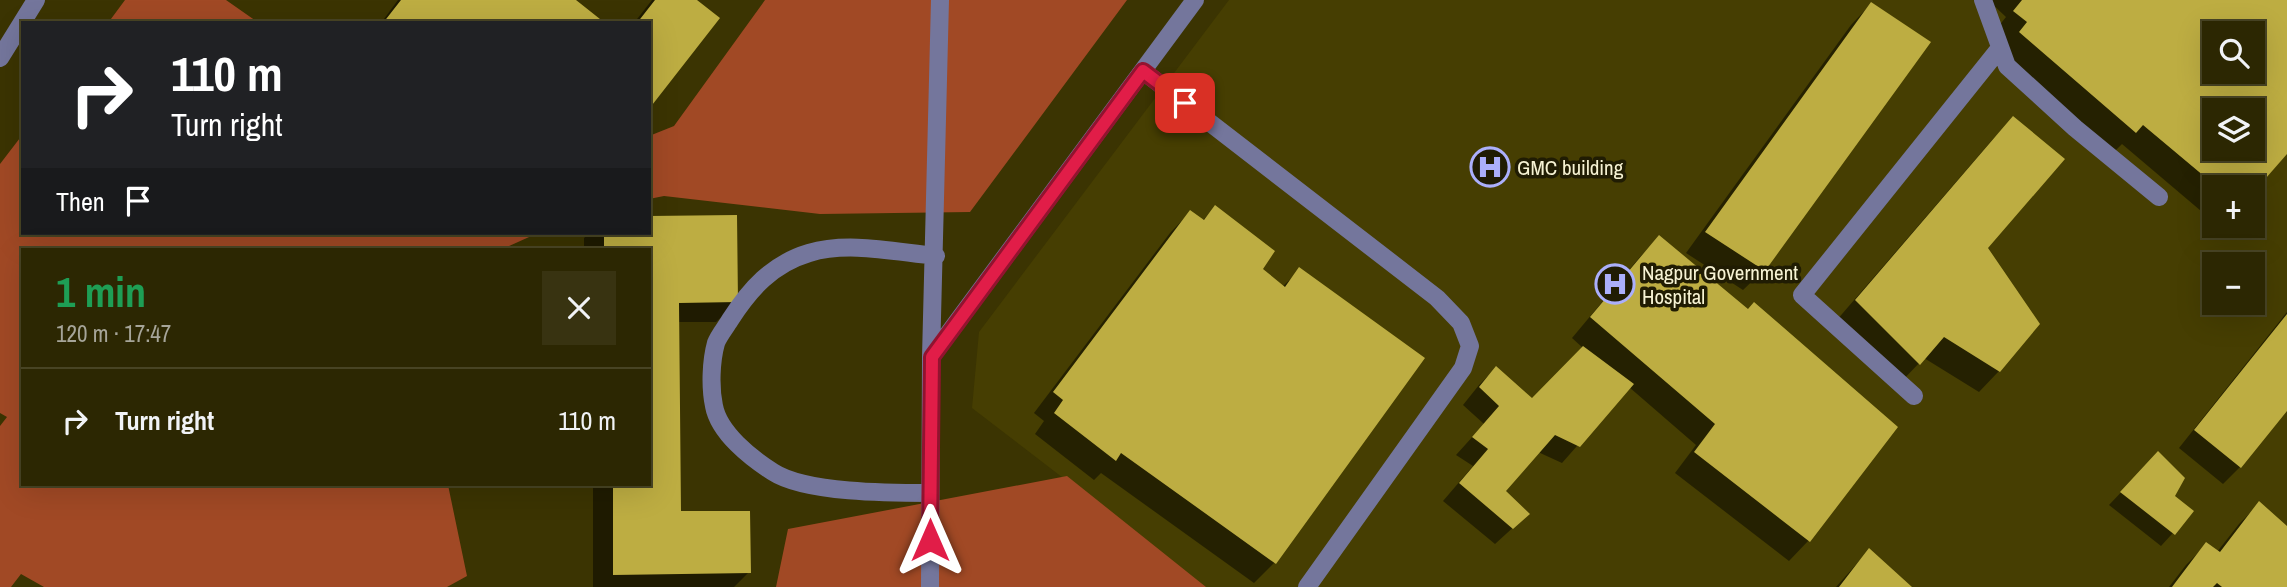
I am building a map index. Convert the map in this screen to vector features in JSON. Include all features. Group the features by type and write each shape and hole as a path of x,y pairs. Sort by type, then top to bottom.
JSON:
{"lane":[{"path":"23,21 36,0"},
{"path":"930,587 940,0"},
{"path":"932,357 1195,0"},
{"path":"1983,0 2007,66 2075,128 2159,197"},
{"path":"0,58 21,24"},
{"path":"1914,396 1802,295 2000,48"},
{"path":"1143,71 1437,298 1461,323 1470,346 1463,368 1307,587"},
{"path":"930,493 878,492 808,485 775,474 747,452 725,429 714,408 712,376 716,341 760,279 784,263 810,252 853,248 936,256"}],"shaded area":[{"path":"125,0 226,0 256,21 109,21"},
{"path":"765,0 1127,0 970,212 820,214 664,196 651,199 651,135 674,126"},
{"name":"Nagpur Government Hospital","path":"1229,0 2287,0 2287,587 1205,587 972,408 979,332"},
{"path":"21,137 21,235 534,235 504,248 21,248 21,486 448,486 467,576 447,587 44,587 21,574 11,587 0,587 0,426 7,417 0,413 0,164"},
{"path":"1067,476 1206,587 776,587 788,529"}],"building":[{"path":"401,0 576,0 602,21 385,21"},
{"path":"655,0 697,0 720,18 651,106 651,21 639,21"},
{"path":"2022,0 2287,0 2287,154 2265,179 2265,175 2203,175 2143,125 2136,133 2019,32 2027,22 2013,11"},
{"path":"1871,2 1931,42 1765,271 1705,232"},
{"path":"2013,116 2065,159 1988,248 2040,324 2000,372 1944,337 1920,365 1855,300"},
{"path":"1215,205 1275,251 1263,269 1285,287 1299,267 1425,358 1276,564 1121,453 1116,461 1054,413 1063,400 1053,392 1190,210 1204,220"},
{"path":"737,215 738,302 679,303 681,511 750,511 751,573 613,575 613,486 651,486 651,248 604,248 604,235 651,235 651,216"},
{"path":"1659,235 1748,309 1754,302 1898,427 1810,542 1694,452 1715,424 1590,317"},
{"path":"2287,314 2287,411 2241,468 2194,430"},
{"path":"1583,346 1634,384 1580,447 1555,435 1506,491 1530,514 1513,529 1459,483 1488,449 1472,437 1499,406 1479,387 1496,366 1532,398"},
{"path":"2158,451 2185,478 2175,496 2194,511 2175,535 2120,492"},
{"path":"2259,501 2287,526 2287,587 2222,587 2217,583 2213,587 2172,587 2206,542 2220,552"},
{"path":"1869,548 1912,587 1839,587"}],"place":[{"name":"GMC building","path":"1490,167"},
{"name":"Nagpur Government Hospital","path":"1615,284"}],"route":[{"path":"930,540 932,357 1143,71 1185,103"}]}
